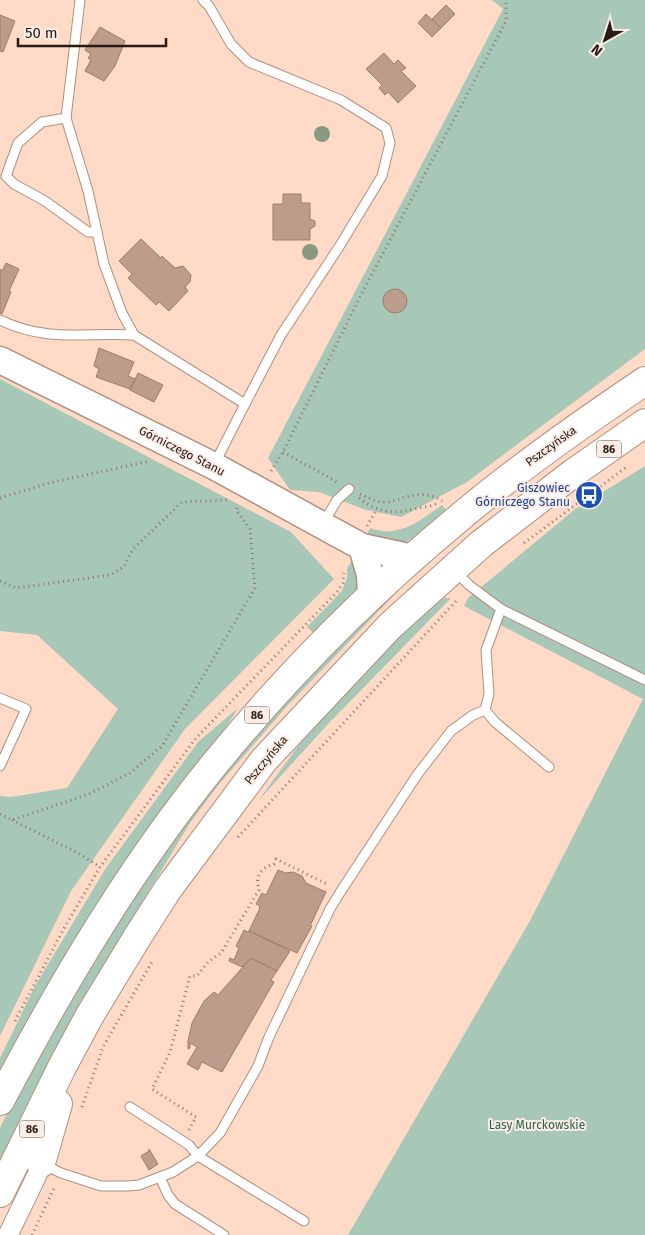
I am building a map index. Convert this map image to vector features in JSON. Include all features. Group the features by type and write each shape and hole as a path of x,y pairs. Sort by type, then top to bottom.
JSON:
{"main road":[{"name":"Pszczyńska","path":"0,1101 71,971 160,836 217,761 271,698 333,633 458,518 560,439 645,381"},
{"name":"Pszczyńska","path":"0,1193 63,1065 90,1015 168,889 264,760 390,626 462,577 481,544 572,474 645,423"},
{"path":"51,1168 63,1065"}],"street":[{"name":"Górniczego Stanu","path":"0,360 214,466 250,495 322,525 358,545 413,558"},
{"path":"358,545 370,575 371,597"},
{"path":"8,1235 37,1175 51,1168"}],"lane":[{"path":"80,0 66,118 88,191 104,264 122,313 134,335"},
{"path":"203,0 209,6 231,44 249,62 341,100 386,128 390,143 382,176 339,247 281,335 214,466"},
{"path":"66,118 42,122 18,142 6,176 14,184 46,201 88,232 97,232"},
{"path":"0,320 18,328 52,335 75,336 109,333 134,335 245,404"},
{"path":"322,525 336,500 349,489"},
{"path":"462,577 501,609 645,680"},
{"path":"485,710 489,694 486,650 501,609"},
{"path":"0,698 26,709 0,766"},
{"path":"485,710 495,722 549,766"},
{"path":"51,1168 101,1186 140,1185 173,1172 198,1156 220,1133 258,1066 269,1037 341,891 417,775 451,732 473,715 485,710"},
{"path":"130,1107 189,1145 198,1156 304,1221"},
{"path":"160,1177 168,1195 175,1204 224,1235"}],"path":[{"path":"12,820 89,794 130,773 162,746 255,588 250,528 236,510 283,452 364,289 506,21 506,0"},
{"path":"283,452 371,500 388,502 406,497 427,495 442,501 435,505 388,512 365,503 349,489"},
{"path":"0,498 49,483 150,461"},
{"path":"521,544 607,482"},
{"path":"0,581 16,588 110,574 124,567 133,549 182,502 233,500"},
{"path":"231,701 338,591 343,583 344,565 358,545"},
{"path":"235,840 462,577"},
{"path":"0,814 80,854 100,867"},
{"path":"183,1141 196,1117 152,1089 170,1052 190,976 197,976 208,962 221,954 259,890 258,875 264,868 274,864 276,859 341,891"},
{"path":"79,1115 103,1047 157,953"},
{"path":"32,1235 51,1168"}],"green space":[{"path":"492,0 645,0 645,349 467,482 401,517 366,510 319,492 290,490 268,458 503,9"},
{"path":"0,379 291,532 334,579 185,729 71,891 0,1036 0,796 11,797 67,788 118,709 37,635 0,631"},
{"name":"Lasy Murckowskie","path":"645,466 645,1235 348,1235 531,919 643,699 464,606 468,598 574,510"},
{"path":"442,505 449,513 413,539 398,544 366,537 370,528 390,531 408,527"},
{"path":"354,558 358,576 354,595 314,633 307,627 342,591 347,578 347,568"},
{"path":"400,587 288,705 220,783 190,823 95,978 0,1161 0,1128 13,1101 81,977 168,845 242,750 329,655"},
{"path":"451,598 329,723 258,801 312,727 394,640 439,600"},
{"path":"238,708 0,1079 0,1058 35,986 106,868 198,742"}],"building":[{"path":"446,5 455,14 441,28 432,19"},
{"path":"426,14 441,28 432,37 418,23"},
{"path":"0,15 15,21 3,52 0,51"},
{"path":"100,27 125,41 115,66 104,81 85,71 91,60 88,58 91,54 85,50"},
{"path":"384,53 394,64 398,60 406,68 401,71 416,86 398,103 388,92 385,95 379,88 382,85 366,69"},
{"path":"283,194 301,194 301,203 310,203 310,219 315,221 315,226 310,229 310,240 273,240 273,204 283,204"},
{"path":"141,239 161,258 162,256 175,268 183,266 191,275 190,282 185,287 188,291 169,311 159,302 156,305 128,278 132,274 119,261"},
{"path":"6,263 19,269 9,291 11,292 2,314 0,313 0,269 2,271"},
{"path":"395,289 404,292 407,301 404,310 395,313 386,310 383,301 386,292"},
{"path":"99,348 134,362 128,376 135,379 130,389 96,377 99,369 94,366"},
{"path":"138,373 163,385 154,402 130,390"},
{"path":"278,870 286,873 293,872 302,876 306,883 326,892 310,926 312,926 297,953 249,931 259,910 260,906 256,904 262,893 266,895"},
{"path":"244,930 290,951 277,971 251,958 242,967 229,961 230,958 234,960 239,948 236,946"},
{"path":"251,958 277,971 271,980 274,982 222,1072 202,1062 198,1070 187,1064 197,1047 190,1043 190,1048 188,1049 192,1023 204,1001 214,992 218,995"},
{"path":"149,1149 158,1164 149,1170 141,1156 149,1151"}],"place":[{"name":"Giszowiec Górniczego Stanu","path":"589,495"}]}
